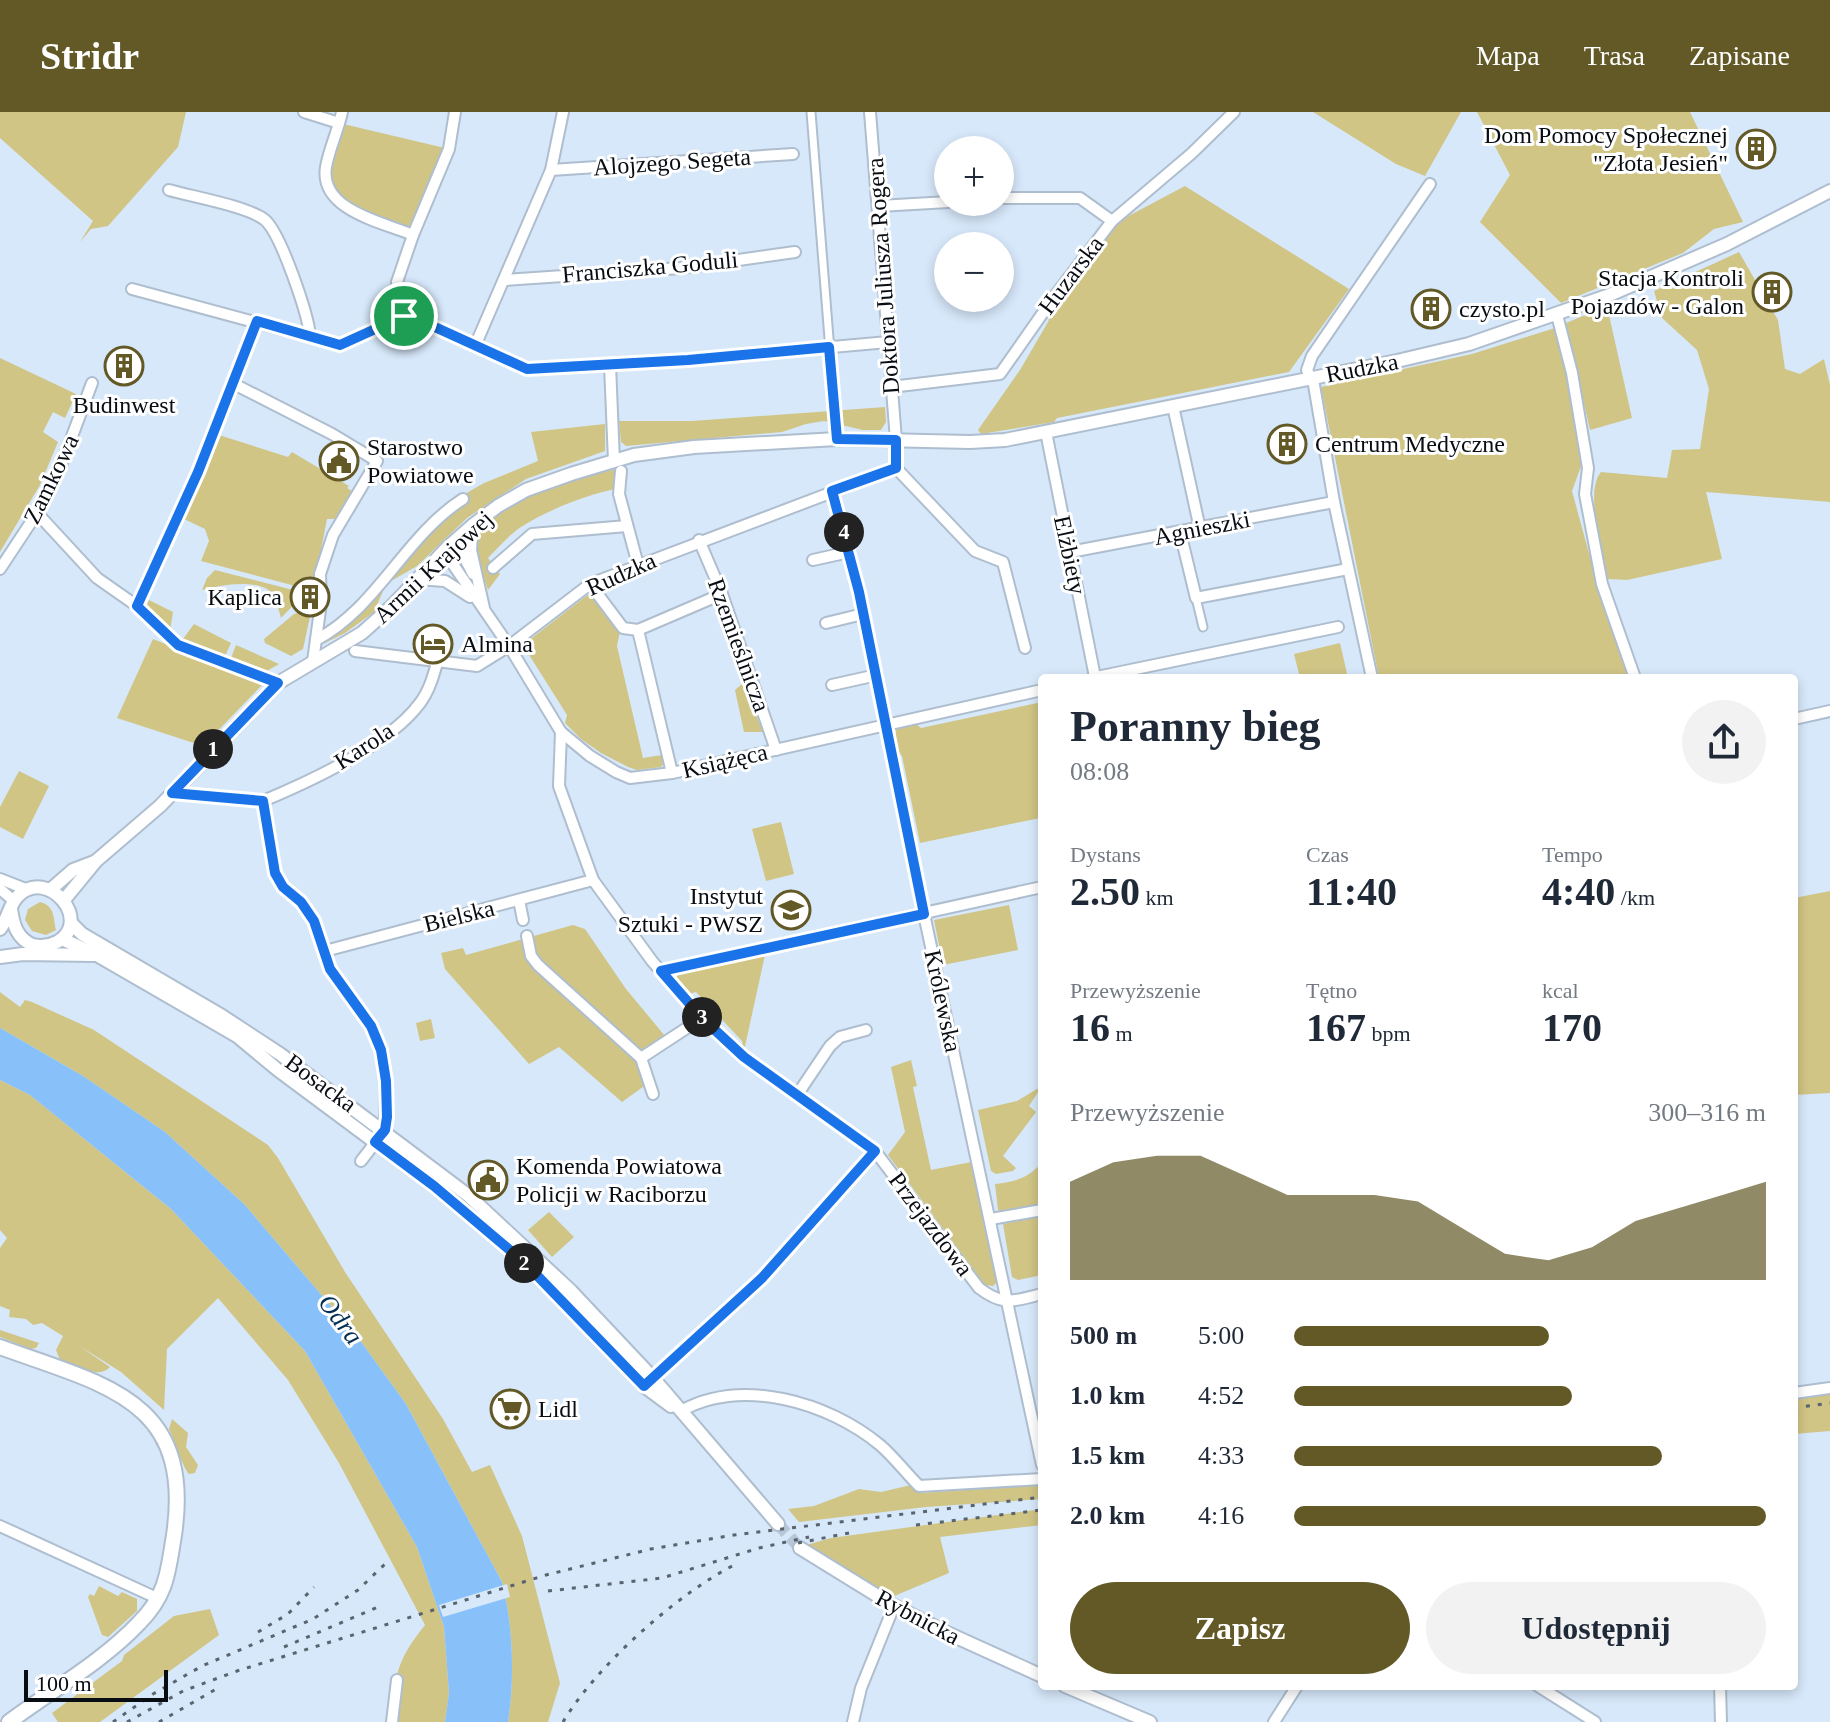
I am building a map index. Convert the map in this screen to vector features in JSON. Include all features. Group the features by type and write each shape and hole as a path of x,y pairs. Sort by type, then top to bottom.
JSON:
{"main road":[{"path":"0,1347 86,1378 129,1400 145,1413 159,1431 170,1451 178,1487 167,1580 159,1599 120,1641 9,1722"}],"street":[{"path":"304,112 340,118 326,167 325,184 342,207 413,235"},
{"path":"404,316 395,288 413,235 449,149 455,112"},
{"path":"475,346 551,170 563,112"},
{"path":"811,112 837,439"},
{"name":"Doktora Juliusza Rogera","path":"870,112 896,440"},
{"name":"Huzarska","path":"891,387 1000,374 1112,221 1191,154 1234,112"},
{"name":"Alojzego Segeta","path":"551,170 793,154"},
{"path":"1371,674 1307,370 1312,356 1430,184"},
{"path":"169,190 248,212 264,220 279,243 308,321 310,336"},
{"name":"Rudzka","path":"896,440 981,442 1046,432 1434,353 1557,315 1700,257 1830,191"},
{"path":"1014,198 1080,198 1112,221"},
{"path":"879,206 934,203"},
{"name":"Franciszka Goduli","path":"505,280 681,268 795,252"},
{"path":"132,289 340,345 404,316 415,318 527,369 888,342"},
{"path":"1557,315 1572,373 1588,468 1585,494 1602,584 1634,674"},
{"path":"137,606 176,525 257,321"},
{"path":"610,365 618,488 638,565"},
{"name":"Zamkowa","path":"0,569 37,513 62,463 92,383"},
{"path":"232,383 332,434 377,461 333,535 320,574 321,603 313,661"},
{"path":"1173,406 1200,529"},
{"name":"Elżbiety","path":"1046,432 1093,674"},
{"name":"Armii Krajowej","path":"64,900 96,861 172,793 278,683 362,633 473,525 526,490 618,466 654,452 837,439 896,440"},
{"path":"896,440 896,468 975,551 1003,562 1025,648"},
{"name":"Rudzka","path":"355,651 477,666 509,646 590,584 699,540 896,468"},
{"name":"Królewska","path":"832,491 877,675 924,914 1038,1446"},
{"path":"316,640 328,634 355,610 431,523 463,499"},
{"name":"Agnieszki","path":"1070,552 1334,502"},
{"path":"37,513 97,578 137,606 178,645 278,683"},
{"name":"Książęca","path":"473,525 471,550 481,606"},
{"path":"493,568 532,534 627,526"},
{"path":"1180,532 1203,627"},
{"name":"Rzemieślnicza","path":"699,540 722,594 776,750"},
{"name":"Książęca","path":"448,547 463,555 478,583"},
{"name":"Książęca","path":"448,547 450,560 509,646 561,732 590,756 630,778 672,773 1038,691"},
{"path":"813,560 849,552"},
{"path":"1196,598 1348,569"},
{"name":"Książęca","path":"417,579 445,581 481,606"},
{"path":"590,584 623,628 638,630 722,594"},
{"path":"826,623 863,614"},
{"path":"1113,674 1338,627"},
{"path":"638,630 672,773"},
{"name":"Karola","path":"263,801 384,737 423,698 437,663"},
{"path":"832,685 877,675"},
{"path":"1798,718 1830,711"},
{"name":"Przejazdowa","path":"561,732 559,786 593,880 661,971 702,1018 744,1057 875,1151 979,1288 994,1299 1007,1302"},
{"path":"172,793 263,801 275,873 283,887 301,902 314,921 330,969 371,1026 381,1050 386,1081 385,1130 361,1161"},
{"name":"Armii Krajowej","path":"50,890 73,870 96,861"},
{"path":"0,879 28,890"},
{"name":"Bielska","path":"325,951 593,880"},
{"path":"0,929 12,905 28,890 39,887 50,890 64,900 71,923 62,939 43,946 25,941 9,946 0,955"},
{"path":"661,971 1038,888"},
{"path":"0,889 12,905 14,926 25,941"},
{"path":"519,900 523,920"},
{"name":"Bosacka","path":"71,923 82,934 255,1036 385,1130 494,1217 571,1291 648,1382"},
{"path":"527,936 531,956 538,965 641,1058 653,1094"},
{"name":"Bosacka","path":"62,939 97,955 237,1036 434,1186 525,1263 681,1411 778,1524"},
{"path":"0,955 97,955"},
{"path":"641,1058 702,1018"},
{"path":"797,1095 830,1046 840,1037 866,1030"},
{"path":"648,1382 762,1278 875,1151"},
{"path":"991,1219 1038,1211"},
{"path":"1007,1302 1038,1295"},
{"path":"1798,1392 1830,1388"},
{"path":"681,1411 698,1402 751,1394 799,1404 844,1422 880,1445 919,1486 1038,1479"},
{"path":"0,1526 159,1599"},
{"name":"Rybnicka","path":"800,1548 894,1606 1038,1674"},
{"path":"853,1722 861,1688 894,1606"},
{"path":"392,1722 397,1680"},
{"path":"1074,1690 1150,1722"},
{"path":"1274,1722 1294,1690"},
{"path":"1544,1690 1595,1722"},
{"path":"1720,1690 1721,1722"}],"shaded area":[{"path":"0,112 186,112 178,147 108,226 91,229 80,242 93,221 0,138"},
{"path":"1313,112 1461,112 1425,176 1396,164"},
{"path":"1477,112 1690,112 1743,222 1714,229 1683,253 1561,303 1480,222 1510,175"},
{"path":"339,123 449,149 413,235 342,207 325,184"},
{"path":"1185,186 1349,289 1289,372 1057,418 1054,422 981,434 978,430 1020,370 1058,298 1119,221"},
{"path":"1739,252 1778,320 1785,369 1800,374 1824,359 1830,385 1830,502 1706,492 1722,559 1627,580 1608,579 1594,508 1596,481 1601,472 1667,478 1672,450 1700,449 1709,389 1697,350 1662,318 1654,291"},
{"path":"1607,306 1632,418 1590,430 1566,323"},
{"path":"1555,328 1571,390 1583,461 1572,491 1603,605 1627,674 1378,674 1321,387 1472,354"},
{"path":"0,358 76,394 65,418 53,412 43,432 58,442 40,485 0,552"},
{"path":"885,407 886,422 881,430 863,430 824,421 782,432 626,446 621,442 619,421 692,421"},
{"path":"605,424 605,451 526,479 467,518 417,566 386,584 374,612 323,644 463,495 538,461 531,432"},
{"path":"219,435 288,457 292,452 354,492 337,519 327,519 316,576 313,577 314,591 201,561 209,541 205,529 184,519"},
{"path":"616,469 616,489 555,509 521,527 508,538 488,558 500,574 488,590 475,548 476,535 485,522 499,511 539,492"},
{"path":"215,570 305,593 281,618 272,593 266,588 238,584 202,590"},
{"path":"590,593 620,631 617,646 643,758 662,755 664,763 661,767 637,770 628,767 581,739 565,723 567,715 526,650 528,641"},
{"path":"149,600 173,612 170,631 146,607"},
{"path":"313,603 303,649 291,656 265,643 264,639 294,614 306,610 307,605"},
{"path":"194,624 231,643 225,656 183,639"},
{"path":"153,639 264,683 203,746 117,718"},
{"path":"1340,643 1347,674 1299,674 1294,654"},
{"path":"236,645 279,664 267,671 231,658"},
{"path":"743,683 763,732 744,732 735,690"},
{"path":"1038,703 1038,818 920,843 896,735 897,727 915,723 921,728"},
{"path":"19,771 49,786 23,839 0,827 0,807"},
{"path":"781,822 794,874 766,881 752,829"},
{"path":"1830,891 1830,1093 1798,1095 1798,897"},
{"path":"40,902 51,909 56,930 46,935 32,931 25,920 28,909"},
{"path":"1009,905 1018,950 943,965 934,920"},
{"path":"573,925 585,929 626,989 665,1036 645,1050 631,1050 647,1084 622,1102 559,1047 529,1064 445,969 441,953 463,948 466,955"},
{"path":"765,955 744,1051 742,1041 696,992 689,994 676,979 678,974"},
{"path":"0,992 20,1007 25,1000 32,1002 94,1030 268,1145 278,1158 345,1272 443,1419 472,1472 490,1465 522,1536 560,1683 548,1722 508,1722 512,1652 502,1582 406,1404 359,1339 244,1204 165,1132 83,1076 0,1028"},
{"path":"431,1019 435,1038 420,1041 416,1023"},
{"path":"911,1060 917,1086 913,1087 931,1170 971,1162 998,1281 993,1286 985,1285 888,1155 905,1132 891,1067"},
{"path":"0,1080 30,1095 171,1209 305,1351 417,1547 444,1627 449,1693 445,1722 389,1722 398,1670 425,1625 339,1463 288,1380 218,1298 167,1349 164,1410 121,1372 78,1345 110,1367 105,1371 93,1372 60,1360 56,1350 63,1336 42,1323 33,1325 26,1319 9,1317 10,1310 0,1306 0,1248 7,1238 0,1230"},
{"path":"1038,1088 1029,1106 1036,1112 1003,1156 1016,1168 996,1174 991,1171 978,1110 1017,1101"},
{"path":"1038,1166 1038,1206 1002,1212 998,1210 995,1184 1009,1182"},
{"path":"549,1212 574,1237 552,1257 528,1230"},
{"path":"1038,1216 1038,1276 1018,1280 1012,1277 1003,1224"},
{"path":"0,1330 39,1343 31,1349 0,1337"},
{"path":"1830,1390 1830,1431 1798,1434 1798,1395"},
{"path":"172,1419 188,1433 186,1447 198,1465 195,1473 189,1474 181,1459 169,1429"},
{"path":"911,1485 920,1493 1038,1485 1038,1499 926,1507 799,1522 788,1509 814,1506 859,1489 881,1492"},
{"path":"1038,1510 1038,1525 940,1537 949,1573 892,1597 803,1546 831,1538"},
{"path":"99,1586 118,1596 122,1592 137,1599 137,1611 108,1637 102,1635 88,1597 90,1594 94,1596"},
{"path":"210,1609 219,1635 100,1722 58,1722 52,1713 122,1661 124,1655 174,1616"}],"water":[{"name":"Odra","path":"0,1028 83,1076 165,1132 244,1204 359,1339 406,1404 502,1582 512,1652 508,1722 445,1722 449,1693 444,1627 417,1547 305,1351 171,1209 30,1095 0,1080"}],"pier":[{"path":"507,1584 510,1597 443,1617 439,1605"}],"tunnel":[{"path":"778,1524 800,1548"}],"railway":[{"path":"1798,1407 1830,1403"},
{"path":"127,1722 183,1691 237,1671 546,1575 651,1549 734,1535 1038,1497"},
{"path":"916,1525 1038,1510"},
{"path":"798,1543 849,1533"},
{"path":"548,1591 662,1578 759,1548 809,1537"},
{"path":"113,1722 202,1666 313,1619 358,1590 386,1563"},
{"path":"563,1722 596,1678 641,1632 690,1592 738,1563"},
{"path":"258,1632 288,1614 314,1587"},
{"path":"284,1647 378,1607"},
{"path":"159,1722 218,1688"}],"place":[{"name":"Dom Pomocy Społecznej \"Złota Jesień\"","path":"1756,149"},
{"name":"Stacja Kontroli Pojazdów - Galon","path":"1772,292"},
{"name":"czysto.pl","path":"1431,309"},
{"name":"Budinwest","path":"124,366"},
{"name":"Centrum Medyczne","path":"1287,444"},
{"name":"Starostwo Powiatowe","path":"339,461"},
{"name":"Kaplica","path":"310,597"},
{"name":"Almina","path":"433,644"},
{"name":"Instytut Sztuki - PWSZ","path":"791,910"},
{"name":"Komenda Powiatowa Policji w Raciborzu","path":"488,1180"},
{"name":"Lidl","path":"510,1409"}],"route":[{"path":"404,316 415,318 527,369 688,360 829,347 837,439 896,440 896,468 832,491 859,592 924,914 661,971 702,1018 744,1057 875,1151 762,1278 644,1386 525,1263 434,1186 375,1142 385,1130 387,1117 381,1050 371,1026 330,969 314,921 301,902 283,887 275,873 263,801 172,793 278,683 178,645 137,606 176,525 257,321 340,345 404,316"}]}
